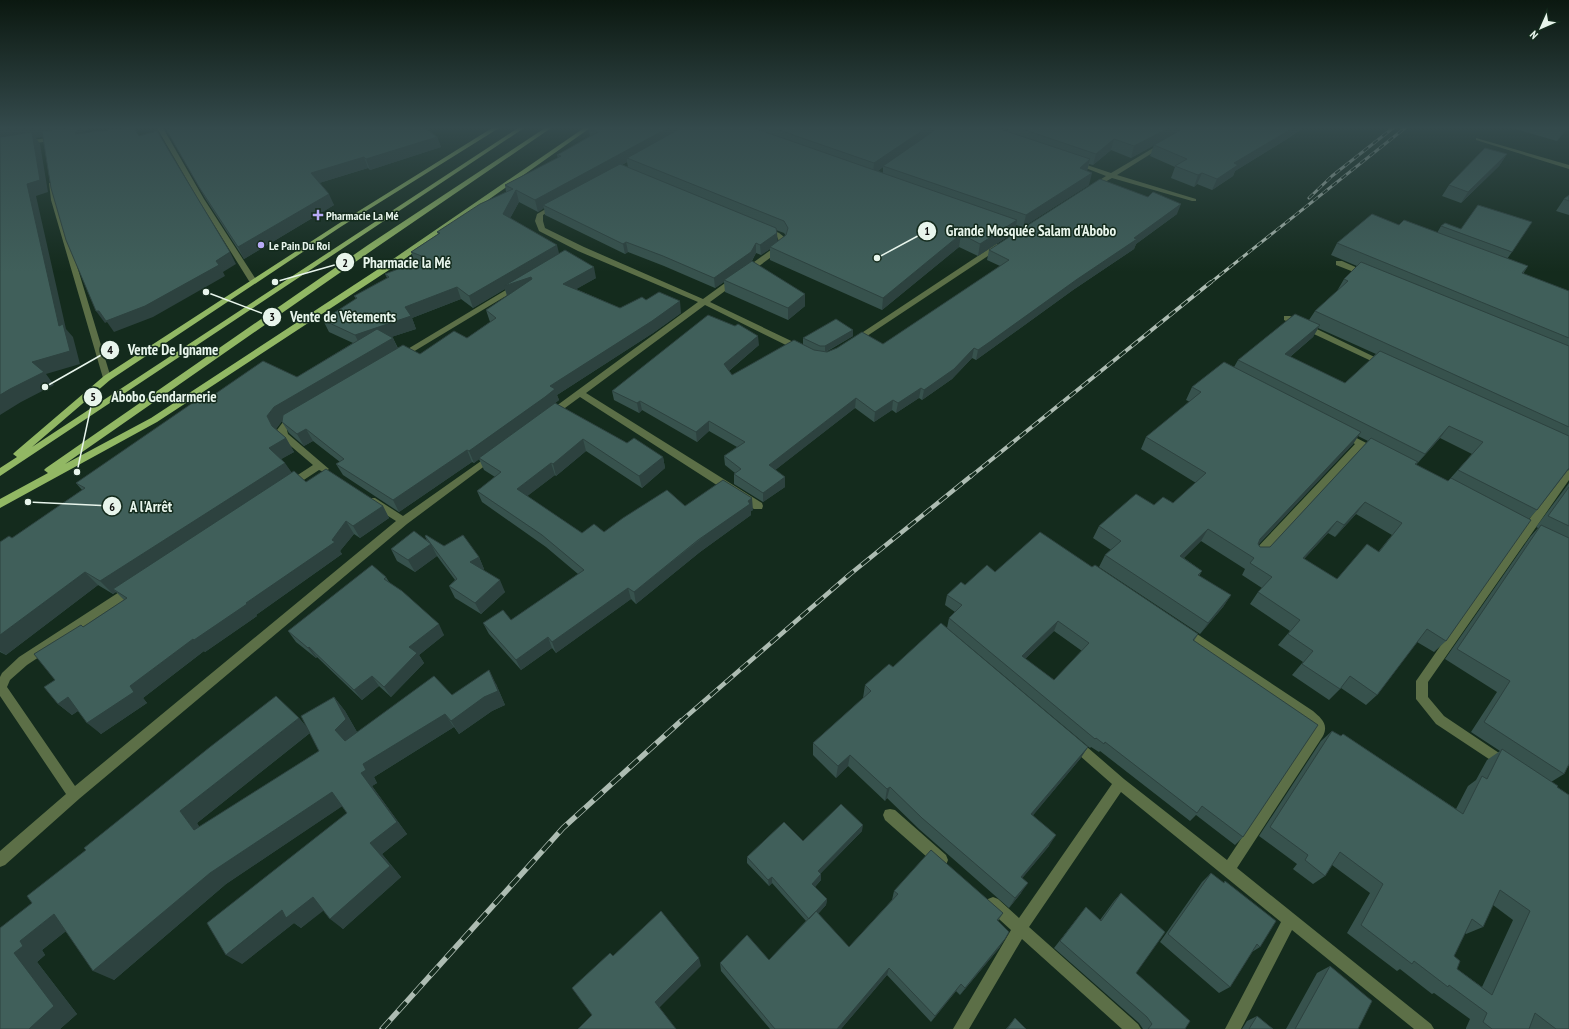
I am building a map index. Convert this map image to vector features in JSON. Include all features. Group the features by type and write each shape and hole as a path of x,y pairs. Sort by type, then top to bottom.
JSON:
{"main road":[{"path":"0,470 107,378 253,281 420,176"},
{"path":"0,473 175,355 448,176"},
{"path":"0,504 371,247 477,176"},
{"path":"9,498 154,420 386,268 518,176"}],"street":[{"path":"188,176 253,281"},
{"path":"1086,191 1109,176"},
{"path":"1114,176 1194,200"},
{"path":"50,178 54,200 107,378"},
{"path":"560,203 540,214 539,221 542,229 577,251 704,302 810,353"},
{"path":"542,420 782,245 784,241 780,236 758,227"},
{"path":"846,346 1009,240"},
{"path":"1339,263 1375,278"},
{"path":"396,359 526,282"},
{"path":"1287,318 1395,369"},
{"path":"580,393 758,506"},
{"path":"300,416 286,424 282,430 284,436 332,474"},
{"path":"1333,429 1382,454"},
{"path":"1257,555 1361,444"},
{"path":"0,860 74,795 403,520 498,452"},
{"path":"280,492 320,466"},
{"path":"1511,768 1440,720 1422,699 1422,681 1569,473"},
{"path":"364,495 403,520"},
{"path":"74,795 1,688 6,677 23,661 142,583"},
{"path":"1177,626 1309,715 1319,724 1319,732 1228,870"},
{"path":"1066,737 1120,783 1426,1029"},
{"path":"961,1029 1020,928 1120,783"},
{"path":"890,815 949,866"},
{"path":"985,897 1133,1029"},
{"path":"1233,1029 1290,920"}],"building":[{"path":"0,176 39,176 40,180 27,184 59,326 63,324 70,351 32,362 44,372 0,395"},
{"path":"49,176 184,176 230,252 216,261 219,265 145,306 106,321 99,311 96,311 66,240 51,188"},
{"path":"193,176 314,176 329,194 238,247"},
{"path":"522,176 579,176 535,200 516,190 503,214 557,245 469,296 457,287 405,307 411,316 355,335 323,320 357,298 354,296 389,277 385,274 427,258 411,252 440,233 437,232 480,204 513,189 505,185"},
{"path":"597,176 649,176 776,228 777,233 760,245 756,243 751,252 714,278 626,242 623,244 543,205"},
{"path":"672,176 891,176 1017,220 980,244 961,234 883,298 770,247 786,235 788,228 784,221"},
{"path":"912,176 1087,176 1026,215"},
{"path":"1210,176 1221,176 1217,179"},
{"path":"1458,176 1484,176 1468,192 1449,185"},
{"path":"1100,179 1148,197 1153,192 1181,204 1134,238 1137,239 1076,280 991,341 978,350 974,348 954,369 924,390 921,388 898,403 893,400 875,412 856,398 769,465 785,477 763,493 734,474 741,469 724,456 745,442 709,421 696,432 640,401 637,403 612,391 708,315 735,326 738,324 758,336 724,364 732,375 794,340 814,350 827,352 837,348 862,332 883,344 1009,260 989,250"},
{"path":"1569,195 1569,201 1564,199"},
{"path":"1478,205 1532,222 1512,252 1441,226 1445,223 1461,229"},
{"path":"1372,214 1399,225 1404,220 1528,266 1522,273 1569,291 1569,338 1337,243"},
{"path":"565,250 594,267 563,284 620,308 642,297 646,300 659,292 680,301 652,321 550,386 555,389 545,397 469,451 467,450 393,500 336,464 344,459 306,429 297,434 282,422 283,415 403,345 420,354 454,331 467,338 496,318 486,310 532,279 531,277 504,286"},
{"path":"752,261 805,294 788,308 724,280"},
{"path":"1361,262 1569,346 1569,427 1315,311 1348,281 1344,279"},
{"path":"1295,314 1320,325 1285,354 1345,383 1380,351 1569,436 1569,468 1537,510 1458,470 1483,442 1449,426 1425,454 1238,360"},
{"path":"836,319 853,330 825,346 820,346 803,338"},
{"path":"377,329 393,338 274,407 267,416 272,426 286,438 269,448 285,463 100,581 85,572 0,635 0,542 9,536 12,538 85,488 76,483 207,393 212,396 263,361 297,377"},
{"path":"1224,362 1361,432 1260,539 1258,544 1260,547 1270,547 1371,438 1418,462 1415,464 1448,481 1451,478 1531,520 1446,641 1427,629 1377,695 1350,676 1340,689 1302,664 1313,651 1288,634 1300,620 1258,592 1272,577 1250,563 1254,558 1208,529 1180,556 1202,571 1198,575 1231,595 1208,623 1105,555 1121,541 1099,526 1136,494 1154,505 1163,497 1173,503 1206,473 1146,437 1201,392 1192,387","holes":["1365,502 1402,523 1379,552 1367,544 1337,579 1303,558 1337,521 1344,525"]},
{"path":"555,403 627,443 634,438 663,457 639,476 583,439 553,464 551,463 517,489 582,533 594,524 604,532 667,490 685,506 723,480 752,498 748,501 750,504 698,540 634,592 628,588 552,642 548,637 516,660 483,623 503,610 511,620 584,570 542,535 477,491 501,472 479,458"},
{"path":"326,469 383,506 353,526 346,521 332,540 335,542 246,603 247,604 194,640 193,639 130,686 134,692 87,723 68,697 58,704 44,687 55,680 34,654 81,625 83,627 127,598 113,589 294,471 306,482"},
{"path":"1569,487 1569,526 1548,516"},
{"path":"1541,525 1569,538 1569,764 1564,774 1484,722 1510,681 1457,649"},
{"path":"414,531 431,544 408,560 391,549"},
{"path":"1040,532 1092,567 1095,565 1198,634 1193,640 1318,725 1243,837 1202,806 1197,813 1105,742 1104,744 1096,738 1095,739 949,618 962,605 947,595 961,582 965,585 987,565 995,572","holes":["1058,621 1089,643 1054,680 1022,656"]},
{"path":"426,535 444,546 463,535 479,557 470,562 500,580 475,603 449,586 457,579 425,536"},
{"path":"372,565 386,577 384,579 402,591 439,624 409,647 417,653 384,687 372,676 354,690 309,647 308,648 288,631"},
{"path":"941,623 1088,747 1031,814 1056,835 1021,877 1028,883 1015,898 922,818 890,787 887,789 850,755 838,766 813,743 871,691 865,685 889,664 893,667"},
{"path":"489,670 498,691 484,697 451,721 445,714 363,764 366,770 361,773 397,822 370,843 390,866 330,919 313,897 286,918 282,910 226,955 207,923 347,813 332,792 210,873 93,971 54,914 20,941 23,946 14,953 54,1006 29,1029 0,1029 0,928 32,903 27,896 86,850 84,848 276,696 299,718 180,811 194,830 319,751 301,716 334,697 346,719 335,730 345,741 434,676 452,695"},
{"path":"1332,731 1341,736 1343,734 1463,814 1482,776 1487,779 1502,749 1558,786 1557,787 1569,795 1569,1029 1556,1029 1535,1013 1529,1029 1492,1029 1483,1022 1487,1013 1449,985 1448,987 1414,961 1412,964 1361,925 1383,884 1340,852 1325,876 1305,860 1308,855 1270,827","holes":["1500,890 1530,911 1492,995 1457,969 1460,961 1454,956 1472,919 1483,927"]},
{"path":"841,804 863,825 818,871 821,874 812,884 827,899 809,919 772,877 768,880 747,857 784,822 803,841"},
{"path":"931,850 1003,913 997,920 1009,932 965,988 961,984 935,1016 889,968 837,1029 775,1029 720,963 747,935 769,960 816,911 849,947 898,894 894,891"},
{"path":"1211,873 1224,883 1225,881 1276,921 1260,947 1257,944 1230,987 1168,934"},
{"path":"1121,893 1165,932 1136,973 1190,1021 1185,1029 1148,1029 1152,1024 1147,1017 1060,941 1086,907 1101,921"},
{"path":"661,911 699,958 655,1002 676,1029 578,1029 592,1015 572,988 610,953 613,956"},
{"path":"1330,966 1372,1001 1358,1029 1295,1029"},
{"path":"1257,1016 1273,1029 1249,1029"},
{"path":"1015,1018 1026,1029 1007,1029"}],"railway":[{"path":"1309,198 1332,176"},
{"path":"1210,283 1345,176"},
{"path":"970,477 1211,282"},
{"path":"680,722 849,575 971,476"},
{"path":"382,1029 563,828 681,721"}],"place":[{"name":"Pharmacie La Mé","path":"318,215"},
{"name":"Le Pain Du Roi","path":"261,245"},
{"name":"Grande Mosquée Salam d'Abobo","path":"877,258"},
{"name":"Pharmacie la Mé","path":"275,282"},
{"name":"Vente de Vêtements","path":"206,292"},
{"name":"Vente De Igname","path":"45,387"},
{"name":"Abobo Gendarmerie","path":"77,472"},
{"name":"A l'Arrêt","path":"28,502"}]}
